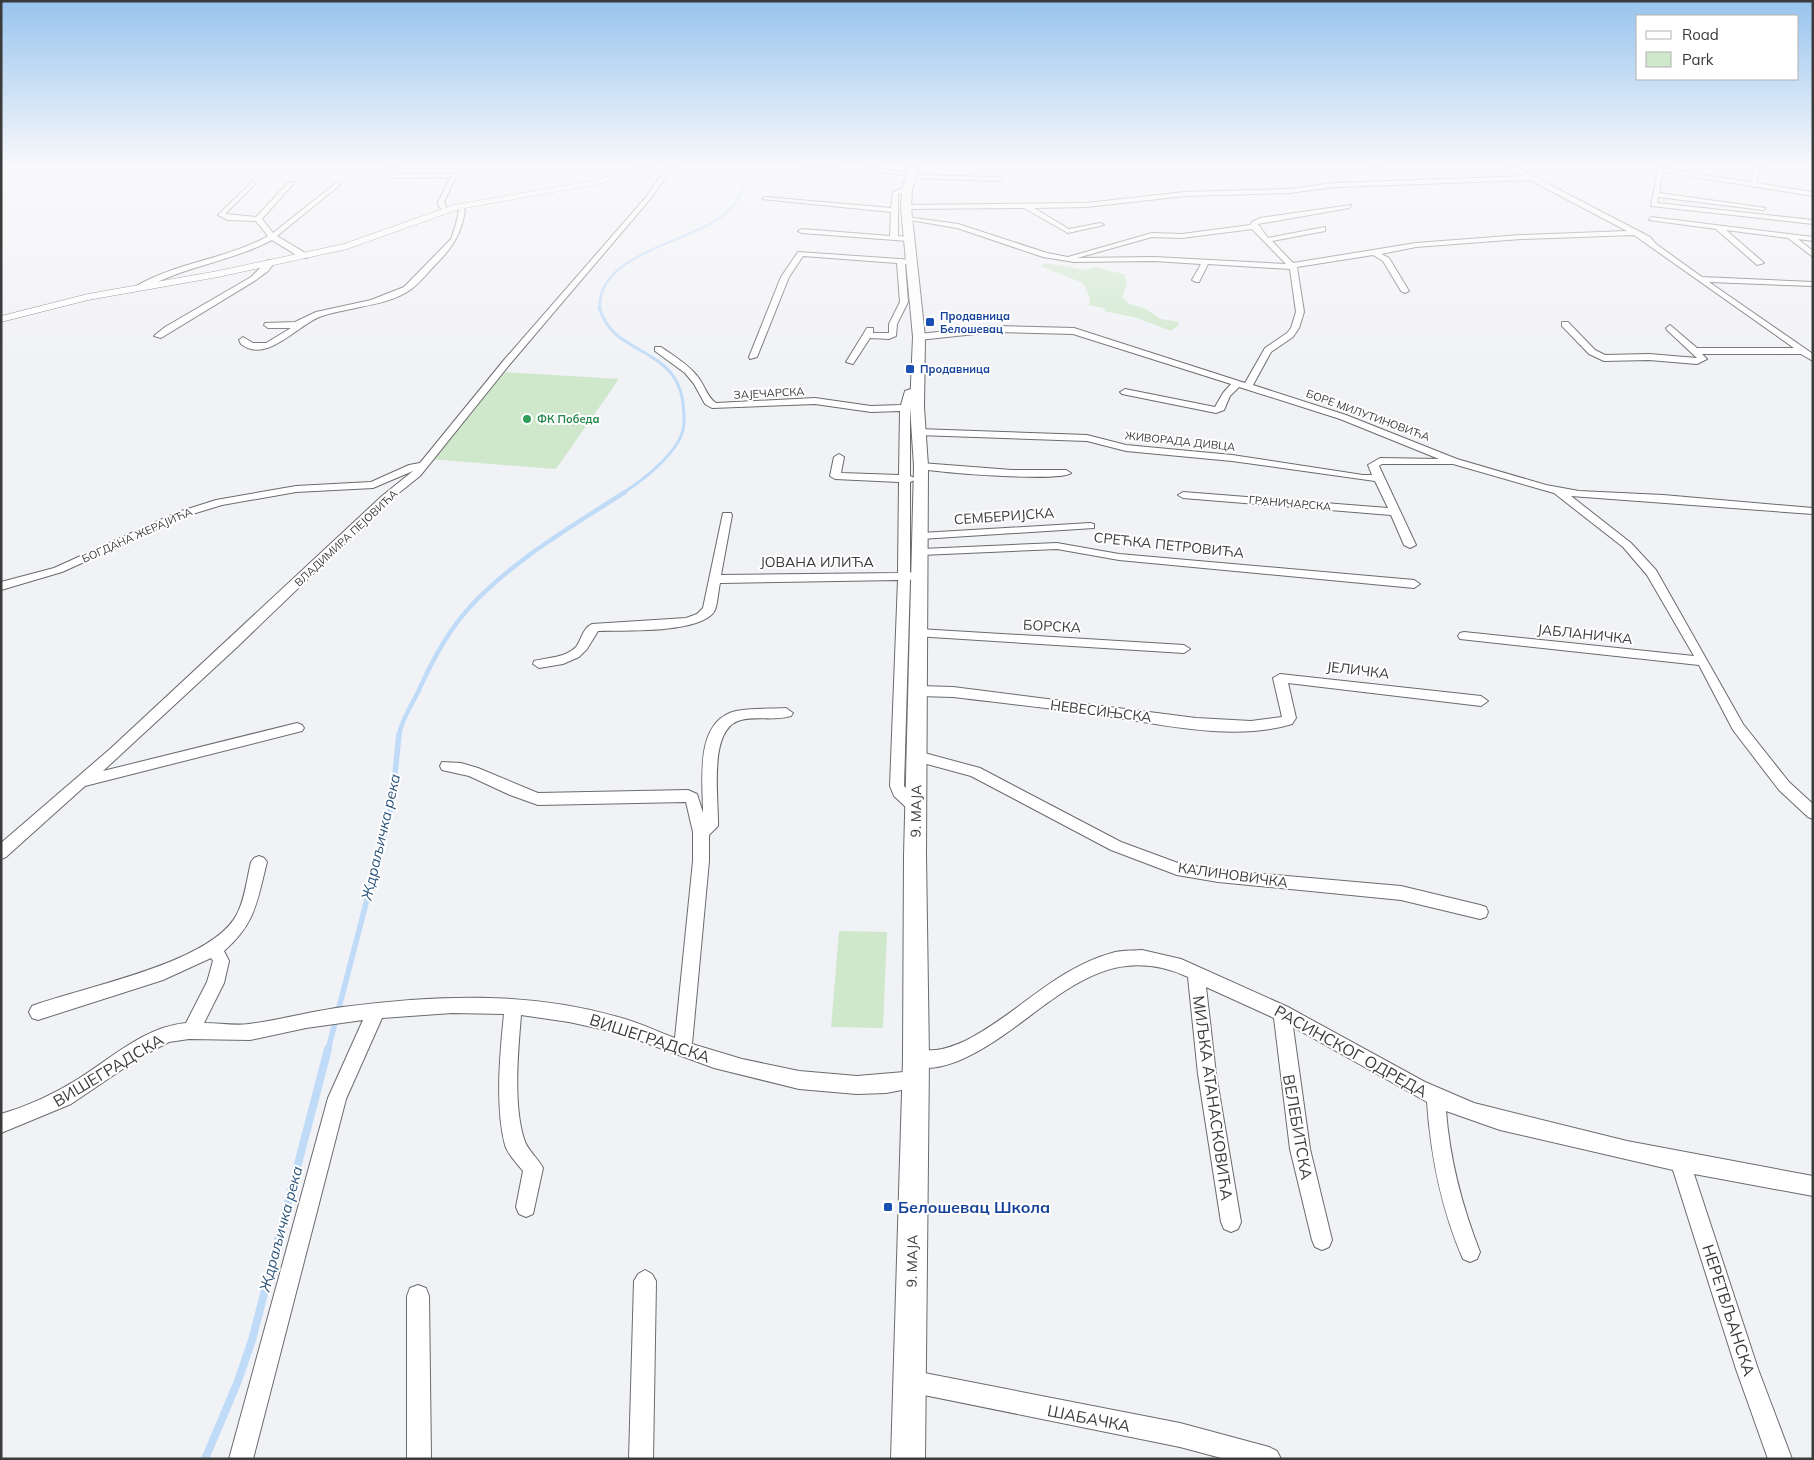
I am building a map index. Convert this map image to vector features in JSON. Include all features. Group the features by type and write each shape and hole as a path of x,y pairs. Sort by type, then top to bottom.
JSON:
{"main road":[{"name":"9. МАЈА","path":"901,233 919,337 917,390 921,473 916,808 916,1070 908,1459"}],"street":[{"path":"270,233 304,256"},
{"path":"139,288 171,272 251,246 278,233"},
{"path":"1,319 88,297 304,256 360,243 386,233"},
{"path":"243,340 245,344 255,346 270,344 290,333 299,324 319,314 383,299 412,285 454,239 456,233"},
{"name":"ВЛАДИМИРА ПЕЈОВИЋА","path":"1,853 78,783 115,753 232,646 373,510 412,477 618,233"},
{"path":"832,233 901,238"},
{"path":"980,233 1046,255 1065,259 1292,266 1416,245 1631,233"},
{"path":"1065,259 1152,235 1182,236 1205,233"},
{"path":"1125,392 1216,410 1221,408 1226,395 1243,385 1268,350 1290,335 1298,325 1300,312 1292,266 1260,233"},
{"path":"1267,240 1301,233"},
{"path":"1650,233 1653,246 1813,358"},
{"path":"1725,233 1760,263"},
{"path":"1765,233 1813,239"},
{"path":"1790,236 1813,255"},
{"path":"1374,253 1386,260 1405,291"},
{"path":"753,357 785,276 801,254 906,262 904,302 894,324 893,334 869,333 850,362"},
{"path":"158,336 174,324 248,282 266,270 271,262"},
{"path":"1196,280 1206,262"},
{"path":"1701,279 1813,284"},
{"path":"268,324 299,324"},
{"path":"1565,324 1592,352 1604,358 1649,357 1697,361 1703,359 1670,328"},
{"name":"БОРЕ МИЛУТИНОВИЋА","path":"919,337 994,329 1074,331 1364,425 1453,461 1558,491 1813,510"},
{"name":"ЗАЈЕЧАРСКА","path":"658,349 682,365 697,381 708,402 715,406 815,401 871,409 905,408"},
{"path":"1695,351 1803,351"},
{"path":"916,808 899,792 897,786 904,576 905,408 908,393 917,390"},
{"name":"ЖИВОРАДА ДИВЦА","path":"918,432 1087,438 1134,450 1232,458 1363,478 1379,478"},
{"path":"839,457 835,476 904,478 921,473 991,470 1012,474 1066,473"},
{"path":"1410,545 1373,465 1376,461 1430,463 1453,461"},
{"name":"БОГДАНА ЖЕРАЈИЋА","path":"1,586 58,570 182,514 211,504 296,489 373,485 402,471 420,466"},
{"path":"1558,491 1610,531 1652,573 1703,661 1738,727 1784,786 1813,813"},
{"name":"ГРАНИЧАРСКА","path":"1183,495 1396,512"},
{"path":"539,664 565,659 576,652 592,628 647,626 688,622 697,619 708,609 727,515"},
{"name":"СЕМБЕРИЈСКА","path":"921,536 1090,526"},
{"name":"СРЕЋКА ПЕТРОВИЋА","path":"921,552 1057,546 1119,557 1414,584"},
{"name":"ЈОВАНА ИЛИЋА","path":"714,579 920,576"},
{"name":"БОРСКА","path":"919,633 1184,649"},
{"name":"ЈАБЛАНИЧКА","path":"1464,636 1703,661"},
{"name":"ЈЕЛИЧКА","path":"1283,723 1288,718 1280,678 1481,701"},
{"name":"НЕВЕСИЊСКА","path":"919,691 953,692 1179,721 1251,726 1283,723"},
{"path":"701,832 710,826 711,748 716,730 726,720 735,716 786,713"},
{"path":"78,783 297,728"},
{"name":"КАЛИНОВИЧКА","path":"918,756 960,766 988,778 1108,842 1177,869 1218,876 1401,893 1480,912"},
{"path":"447,766 472,770 522,794 538,799 688,796 694,801 701,832 701,861 683,1050"},
{"path":"38,1012 163,972 215,949 233,933 245,916 258,862"},
{"path":"191,1030 215,983 222,961 215,949"},
{"name":"РАСИНСКОГ ОДРЕДА","path":"916,1070 966,1048 996,1031 1063,984 1093,967 1139,957 1166,961 1196,973 1282,1013 1436,1097 1493,1118 1616,1148 1813,1186"},
{"name":"МИЉКА АТАНАСКОВИЋА","path":"1196,973 1207,1074 1231,1222"},
{"name":"ВИШЕГРАДСКА","path":"1,1124 31,1113 82,1087 151,1042 169,1034 191,1030 247,1033 306,1020 446,1005 513,1007 562,1012 619,1026 683,1050 749,1070 808,1083 879,1084 916,1070"},
{"path":"513,1007 508,1061 511,1118 515,1146 533,1168 526,1207"},
{"path":"241,1459 337,1098 376,1011"},
{"name":"ВЕЛЕБИТСКА","path":"1282,1013 1300,1149 1322,1240"},
{"path":"1436,1097 1446,1183 1451,1204 1470,1252"},
{"name":"НЕРЕТВЉАНСКА","path":"1680,1161 1747,1369 1780,1459"},
{"path":"641,1459 645,1281"},
{"path":"418,1296 419,1459"},
{"name":"ШАБАЧКА","path":"909,1381 1180,1435 1269,1459"}],"green space":[{"path":"1045,263 1085,270 1095,267 1124,274 1127,284 1122,297 1129,304 1144,308 1161,319 1179,322 1178,326 1171,331 1137,318 1105,311 1105,308 1089,305 1090,298 1083,283 1040,266"},
{"name":"ФК Победа","path":"505,372 619,379 556,469 429,459"},
{"path":"839,931 887,932 883,1028 831,1027"}],"waterway":[{"name":"Ждраљичка река","path":"600,308 603,290 613,275 628,263 647,252 690,233"},
{"name":"Ждраљичка река","path":"599,307 603,318 616,334 668,370 678,385 683,403 684,420 680,439 658,466 623,493"},
{"name":"Ждраљичка река","path":"399,735 405,717 435,658 447,637 469,608 523,559 625,492"},
{"name":"Ждраљичка река","path":"328,1050 392,803 399,734"},
{"name":"Ждраљичка река","path":"205,1459 238,1381 252,1340 328,1049"}],"place":[{"name":"Продавница Белошевац","path":"930,322"},
{"name":"Продавница","path":"910,369"},
{"name":"ФК Победа","path":"527,419"},
{"name":"Белошевац Школа","path":"888,1207"}]}
